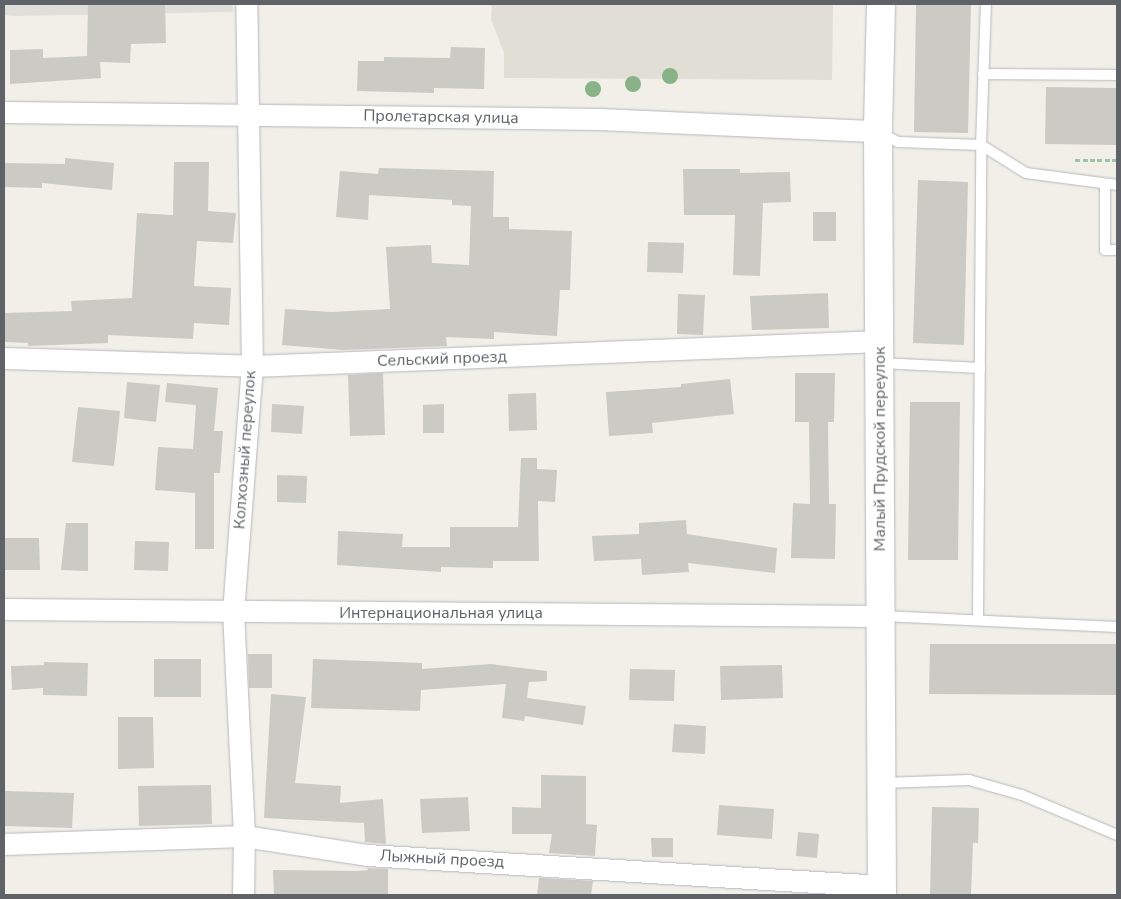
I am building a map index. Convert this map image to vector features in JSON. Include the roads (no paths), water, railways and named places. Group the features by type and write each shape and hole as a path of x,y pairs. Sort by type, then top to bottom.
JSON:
{"street":[{"name":"Колхозный переулок","path":"243,895 244,836 233,612 252,366 246,4"},
{"name":"Малый Прудской переулок","path":"881,4 878,131 881,352 879,782 882,891"},
{"name":"Пролетарская улица","path":"4,112 599,119 878,131"},
{"name":"Сельский проезд","path":"4,358 252,366 881,352"},
{"name":"Интернациональная улица","path":"4,609 879,616"},
{"name":"Лыжный проезд","path":"4,844 244,836 367,854 882,891"}],"lane":[{"path":"978,620 981,145 986,4"},
{"path":"983,74 1117,75"},
{"path":"878,131 898,142 981,145 1026,173 1105,185 1117,185"},
{"path":"1105,185 1105,250 1117,250"},
{"path":"881,352 980,368"},
{"path":"879,616 1117,627"},
{"path":"879,782 969,780 1022,795 1117,835"}]}
